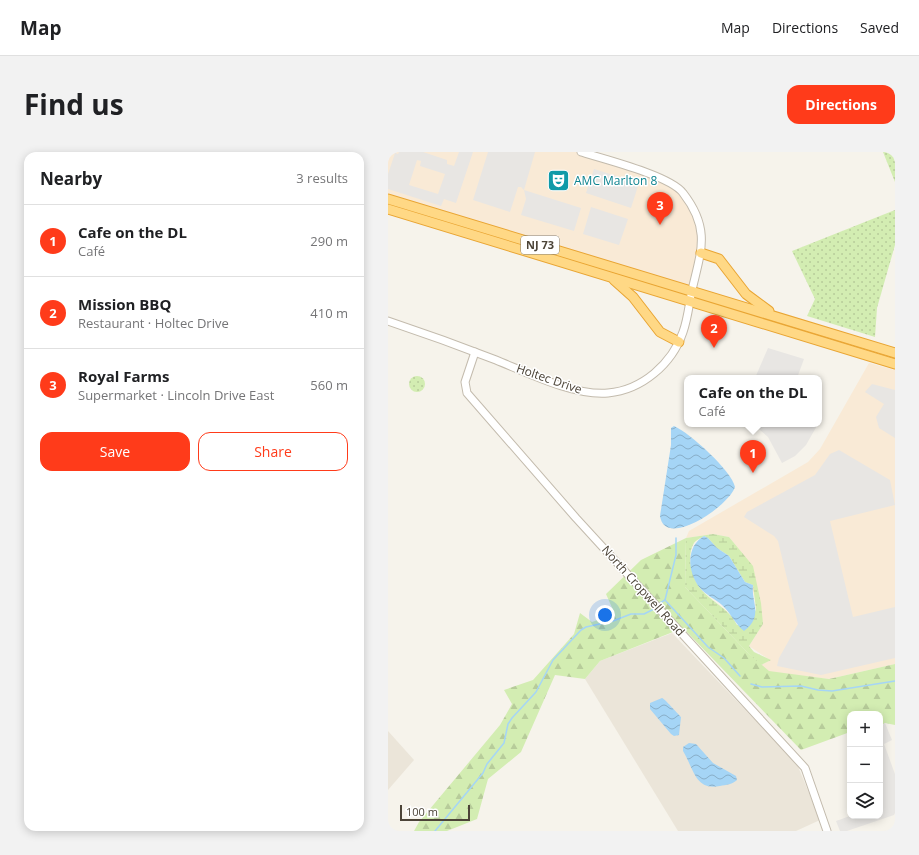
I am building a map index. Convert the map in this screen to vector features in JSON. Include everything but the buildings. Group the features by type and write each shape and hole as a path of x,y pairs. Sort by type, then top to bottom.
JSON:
{"highway":[{"name":"NJ 73","path":"388,199 895,353"},
{"name":"NJ 73","path":"388,209 895,364"},
{"path":"701,253 719,259 746,294 762,307 791,321"},
{"path":"611,277 633,297 660,332 679,342"}],"street":[{"name":"Holtec Drive","path":"388,321 476,352 570,388 589,392 608,393 637,385 652,375 671,356 684,331 703,238 698,216 683,192 670,182 581,152"},
{"name":"North Cropwell Road","path":"476,352 465,382 467,393 576,518 805,768 827,831"}],"shaded area":[{"path":"388,152 581,152 670,182 683,192 703,238 692,291 388,199"},
{"path":"399,152 423,152 447,160 447,164 454,166 459,152 473,152 456,203 444,199 441,206 388,189 388,174 395,153 398,154","holes":["417,160 421,161 420,166 445,174 438,194 409,185"]},
{"path":"488,152 535,152 524,190 521,187 518,187 510,212 473,200"},
{"path":"594,169 639,183 631,208 586,193"},
{"path":"524,190 581,208 574,231 521,215 526,199"},
{"path":"591,207 628,219 619,245 583,234"},
{"path":"768,348 804,359 798,375 756,375"},
{"path":"869,363 895,370 895,664 829,679 769,672 761,665 770,660 749,646 763,624 741,552 729,537 713,534 686,538 689,531 808,462 820,449"},
{"path":"872,384 895,390 895,438 879,428 876,417 884,404 865,392"},
{"path":"756,427 816,427 806,445 795,456 782,463 768,437"},
{"path":"839,450 890,480 895,505 830,521 853,617 895,607 895,658 821,675 777,666 779,658 798,624 778,541 774,536 744,517 747,512 815,475 830,454"},
{"path":"672,633 797,764 820,820 796,831 678,831 585,679 600,661"},
{"path":"885,723 892,740 884,744 895,774 894,815 883,819 883,724"},
{"path":"388,731 414,760 388,790"},
{"path":"847,817 847,819 882,819 847,831 840,831 836,821"}],"green space":[{"path":"883,152 895,152 895,182"},
{"path":"895,210 895,245 877,308 875,337 807,316 815,299 792,251"},
{"path":"417,376 424,381 425,384 420,391 417,392 410,387 409,384 414,377"},
{"path":"713,534 729,537 753,566 761,603 763,624 749,646 754,652 771,660 761,665 685,587 686,538","holes":["704,536 708,538 717,548 729,556 745,582 753,585 756,609 750,625 737,625 730,614 710,598 697,584 692,573 690,554 696,541"]},
{"path":"686,538 685,587 747,652 769,671 829,679 895,664 895,725 885,723 883,724 883,711 847,711 847,733 801,750 683,628 600,661 585,679 555,675 521,752 488,779 477,819 447,831 414,831 419,822 500,725 512,704 504,690 533,680 574,634 580,613 592,622 603,618 613,610 606,594 641,560"}],"water":[{"path":"674,426 700,444 719,463 732,480 735,487 730,495 710,513 684,527 673,528 664,525 660,516 671,445 671,428"},
{"path":"704,536 708,538 717,548 729,556 745,582 753,585 755,615 754,620 744,631 722,605 700,588 693,575 690,560 691,553 698,540"},
{"path":"662,698 681,717 679,735 674,736 671,734 650,709 650,703"},
{"path":"689,743 696,744 713,763 736,776 737,780 729,784 712,787 700,782 683,751 683,747"}],"waterway":[{"path":"665,600 676,555 676,538"},
{"path":"665,600 708,647 724,658 740,676"},
{"path":"660,603 665,600"},
{"path":"435,831 483,773 487,764 504,743 508,724 536,692 553,660 581,630 586,627 613,621 631,614 644,614 654,609"},
{"path":"751,684 762,687 801,686 818,690 832,691 895,681"}],"place":[{"name":"AMC Marlton 8","path":"558,181"},
{"name":"Royal Farms","path":"660,225"},
{"name":"Mission BBQ","path":"714,348"},
{"name":"Cafe on the DL","path":"753,473"}]}
